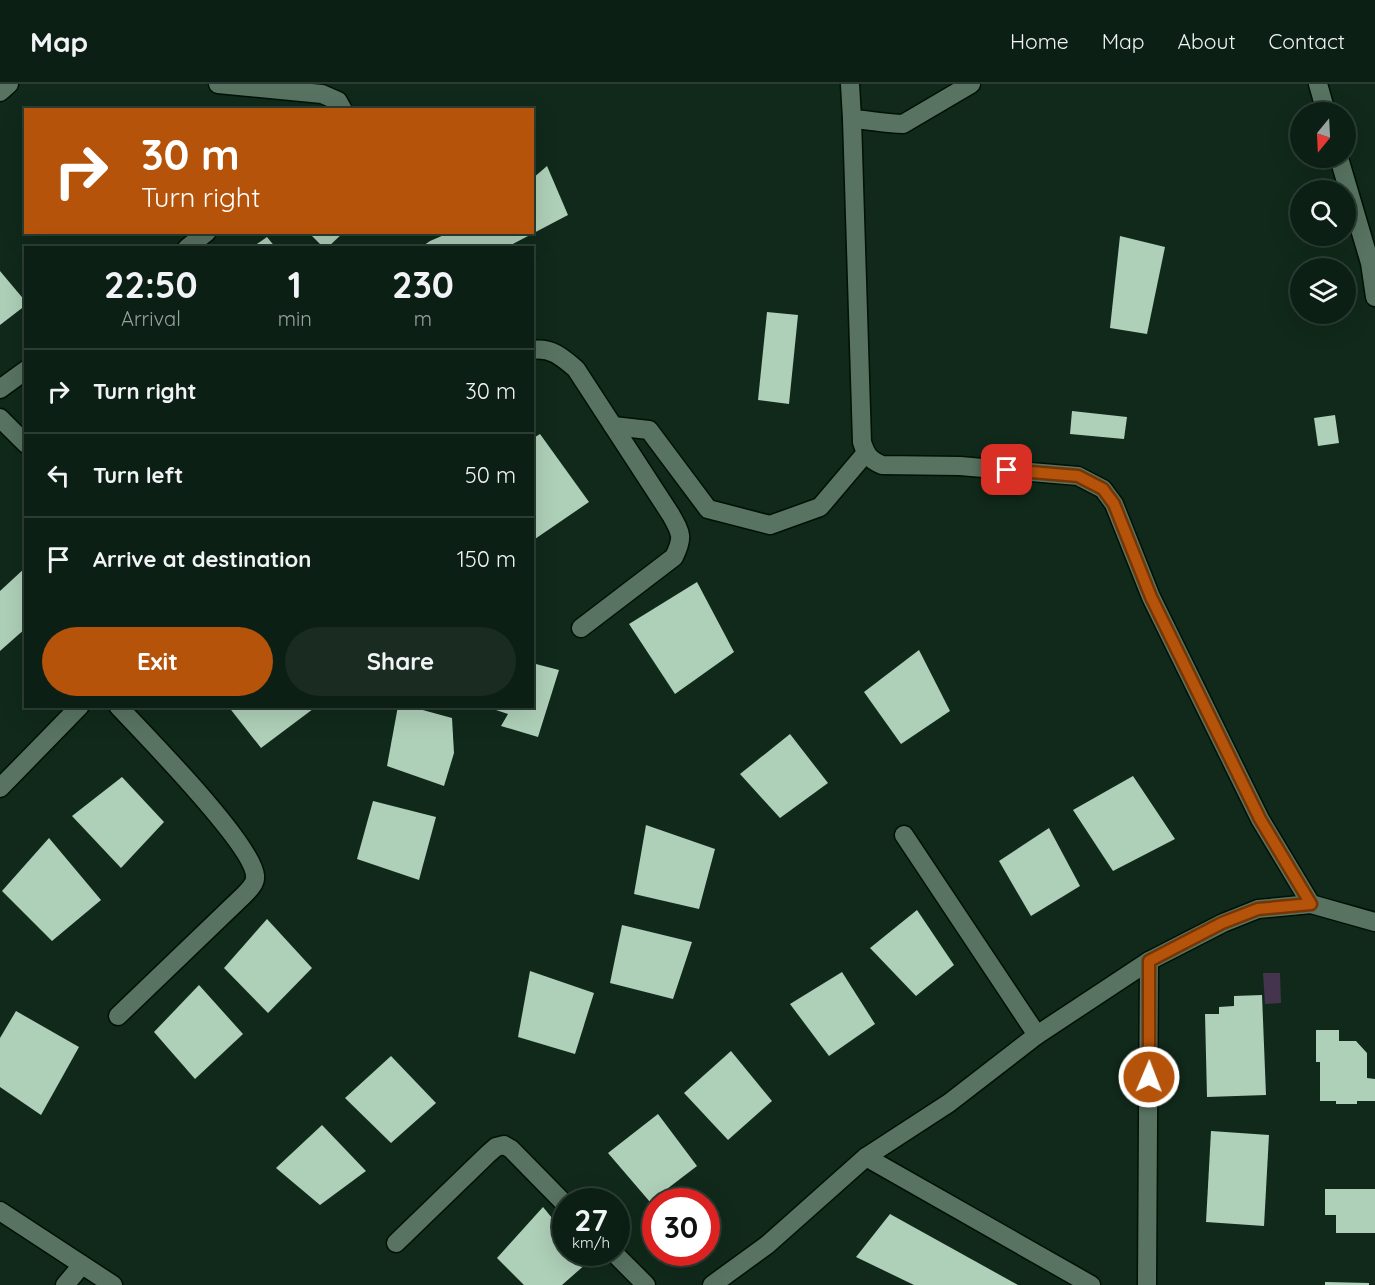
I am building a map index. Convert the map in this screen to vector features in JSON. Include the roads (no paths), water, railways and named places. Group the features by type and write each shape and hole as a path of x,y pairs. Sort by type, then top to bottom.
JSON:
{"street":[{"path":"0,92 9,84"},
{"path":"218,84 322,94 338,101 342,108"},
{"path":"850,84 862,442 866,454 871,461 882,465 960,466 1078,476 1103,489 1114,504 1151,597 1260,819 1311,904"},
{"path":"852,119 903,123 971,84"},
{"path":"1318,84 1323,102"},
{"path":"1342,168 1372,262 1375,297"},
{"path":"190,246 205,234"},
{"path":"534,350 544,348 560,355 576,369 671,515 679,529 682,542 674,557 581,628"},
{"path":"0,389 24,371"},
{"path":"0,418 24,442"},
{"path":"613,426 649,430 708,509 770,525 820,507 866,454"},
{"path":"0,788 78,708"},
{"path":"118,1016 252,887 255,876 250,860 214,810 120,708"},
{"path":"904,835 1037,1035"},
{"path":"712,1285 767,1245 866,1156 949,1103 1037,1035 1149,961 1222,923 1258,909 1311,904 1375,922"},
{"path":"1147,1285 1149,961"},
{"path":"396,1244 496,1147 504,1145 511,1149 552,1191"},
{"path":"866,1156 1091,1285"},
{"path":"0,1211 113,1285"},
{"path":"65,1285 82,1265"},
{"path":"627,1266 646,1285"}]}
